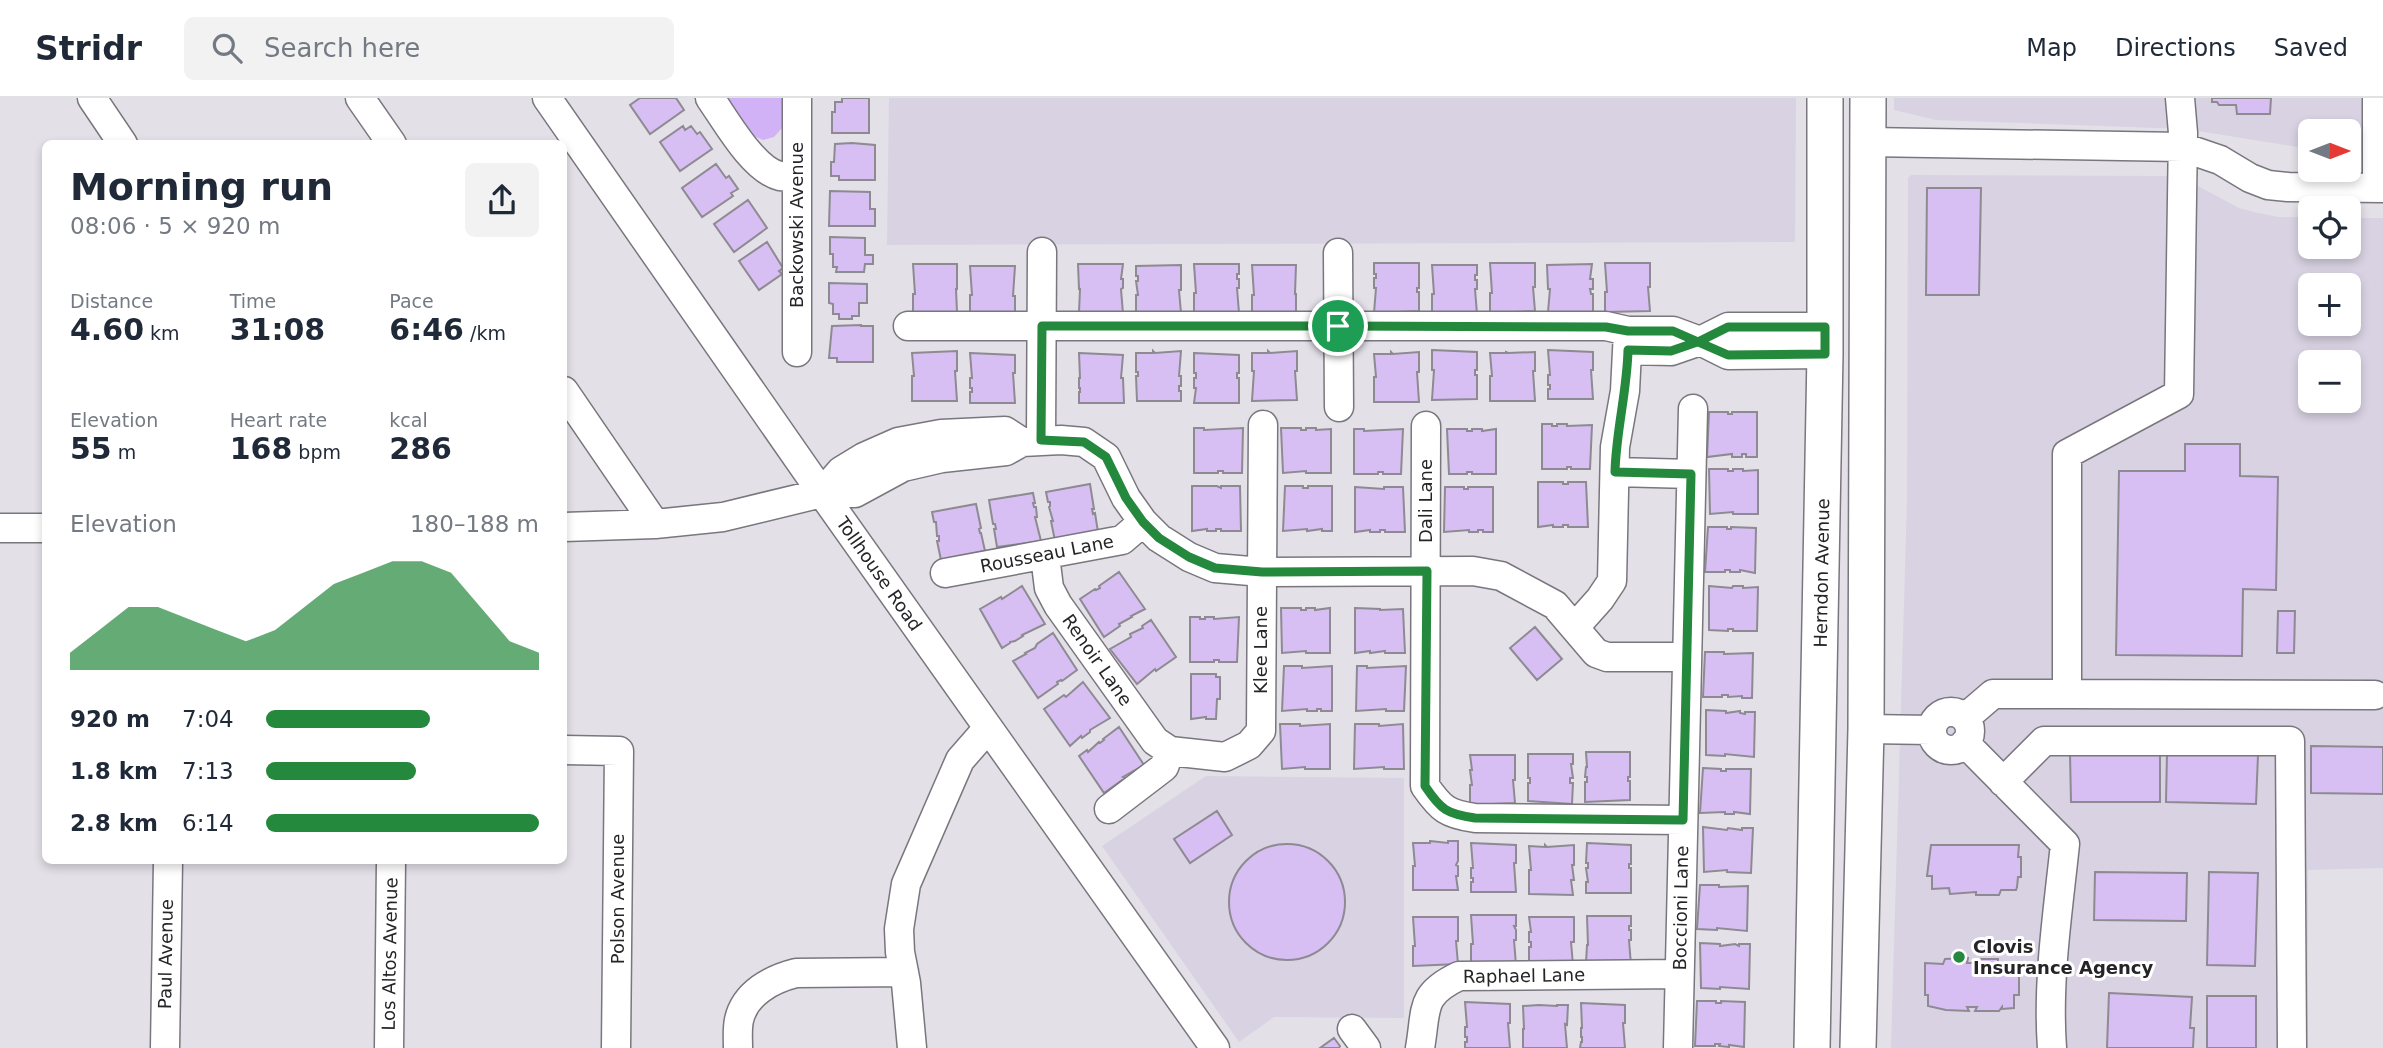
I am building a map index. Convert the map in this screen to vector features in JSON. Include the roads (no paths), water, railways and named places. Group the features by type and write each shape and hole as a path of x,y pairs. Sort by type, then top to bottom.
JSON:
{"main road":[{"name":"Herndon Avenue","path":"1812,1048 1825,341 1825,98"},
{"path":"1847,98 1846,119 1849,129 1854,136 1867,142"},
{"path":"1858,1048 1867,666 1868,98"},
{"path":"1825,341 1837,334 1845,346 1849,360 1847,519 1867,666"}],"street":[{"path":"92,98 120,140"},
{"path":"360,98 389,140"},
{"name":"Tollhouse Road","path":"547,98 822,493 1215,1048"},
{"path":"710,98 744,147 763,167 778,176 796,176"},
{"name":"Backowski Avenue","path":"797,98 797,352"},
{"path":"2067,694 2067,454 2179,394 2183,121 2180,98"},
{"path":"1867,142 2182,146 2220,160 2250,178 2268,185 2380,188 2377,98"},
{"path":"1032,441 1042,326 1042,252"},
{"path":"1338,253 1339,407"},
{"path":"908,326 1606,327 1628,341 1673,331 1700,341 1728,327 1825,341"},
{"path":"1575,627 1612,581 1615,447 1625,391 1628,341"},
{"path":"567,395 655,524"},
{"name":"Boccioni Lane","path":"1678,1048 1692,409"},
{"name":"Klee Lane","path":"1170,751 1225,757 1249,745 1261,731 1263,425"},
{"name":"Dali Lane","path":"1426,426 1425,786 1438,806 1458,816 1475,818 1683,820"},
{"path":"567,527 655,524 723,517 822,493 855,492 903,467 957,445 1005,431 1032,441 1084,442 1106,457 1126,498 1143,522 1159,538 1189,557 1215,568 1262,572 1473,571 1502,576 1555,605 1596,653 1607,657 1687,657"},
{"path":"1615,472 1691,474"},
{"name":"Rousseau Lane","path":"946,573 1122,540 1143,522"},
{"path":"0,528 42,528"},
{"name":"Renoir Lane","path":"1045,556 1049,587 1058,605 1155,741 1170,751"},
{"path":"1965,731 1993,694 2375,695"},
{"path":"1866,729 1932,730 1937,718 1948,712 1960,714 1965,731 2003,782 2065,844 2056,924 2052,1048"},
{"path":"912,1048 900,952 906,884 960,760 988,728"},
{"path":"2003,782 2044,741 2290,741 2292,1048"},
{"name":"Polson Avenue","path":"567,750 619,751 616,1048"},
{"path":"1110,809 1164,767 1170,751"},
{"name":"Paul Avenue","path":"165,1048 168,864"},
{"name":"Los Altos Avenue","path":"389,1048 391,864"},
{"path":"738,1048 739,1019 749,998 780,977 796,973 904,972"},
{"name":"Raphael Lane","path":"1420,1048 1426,1002 1440,985 1458,976 1679,974"}],"place":[{"name":"Clovis Insurance Agency","path":"1959,957"}]}
